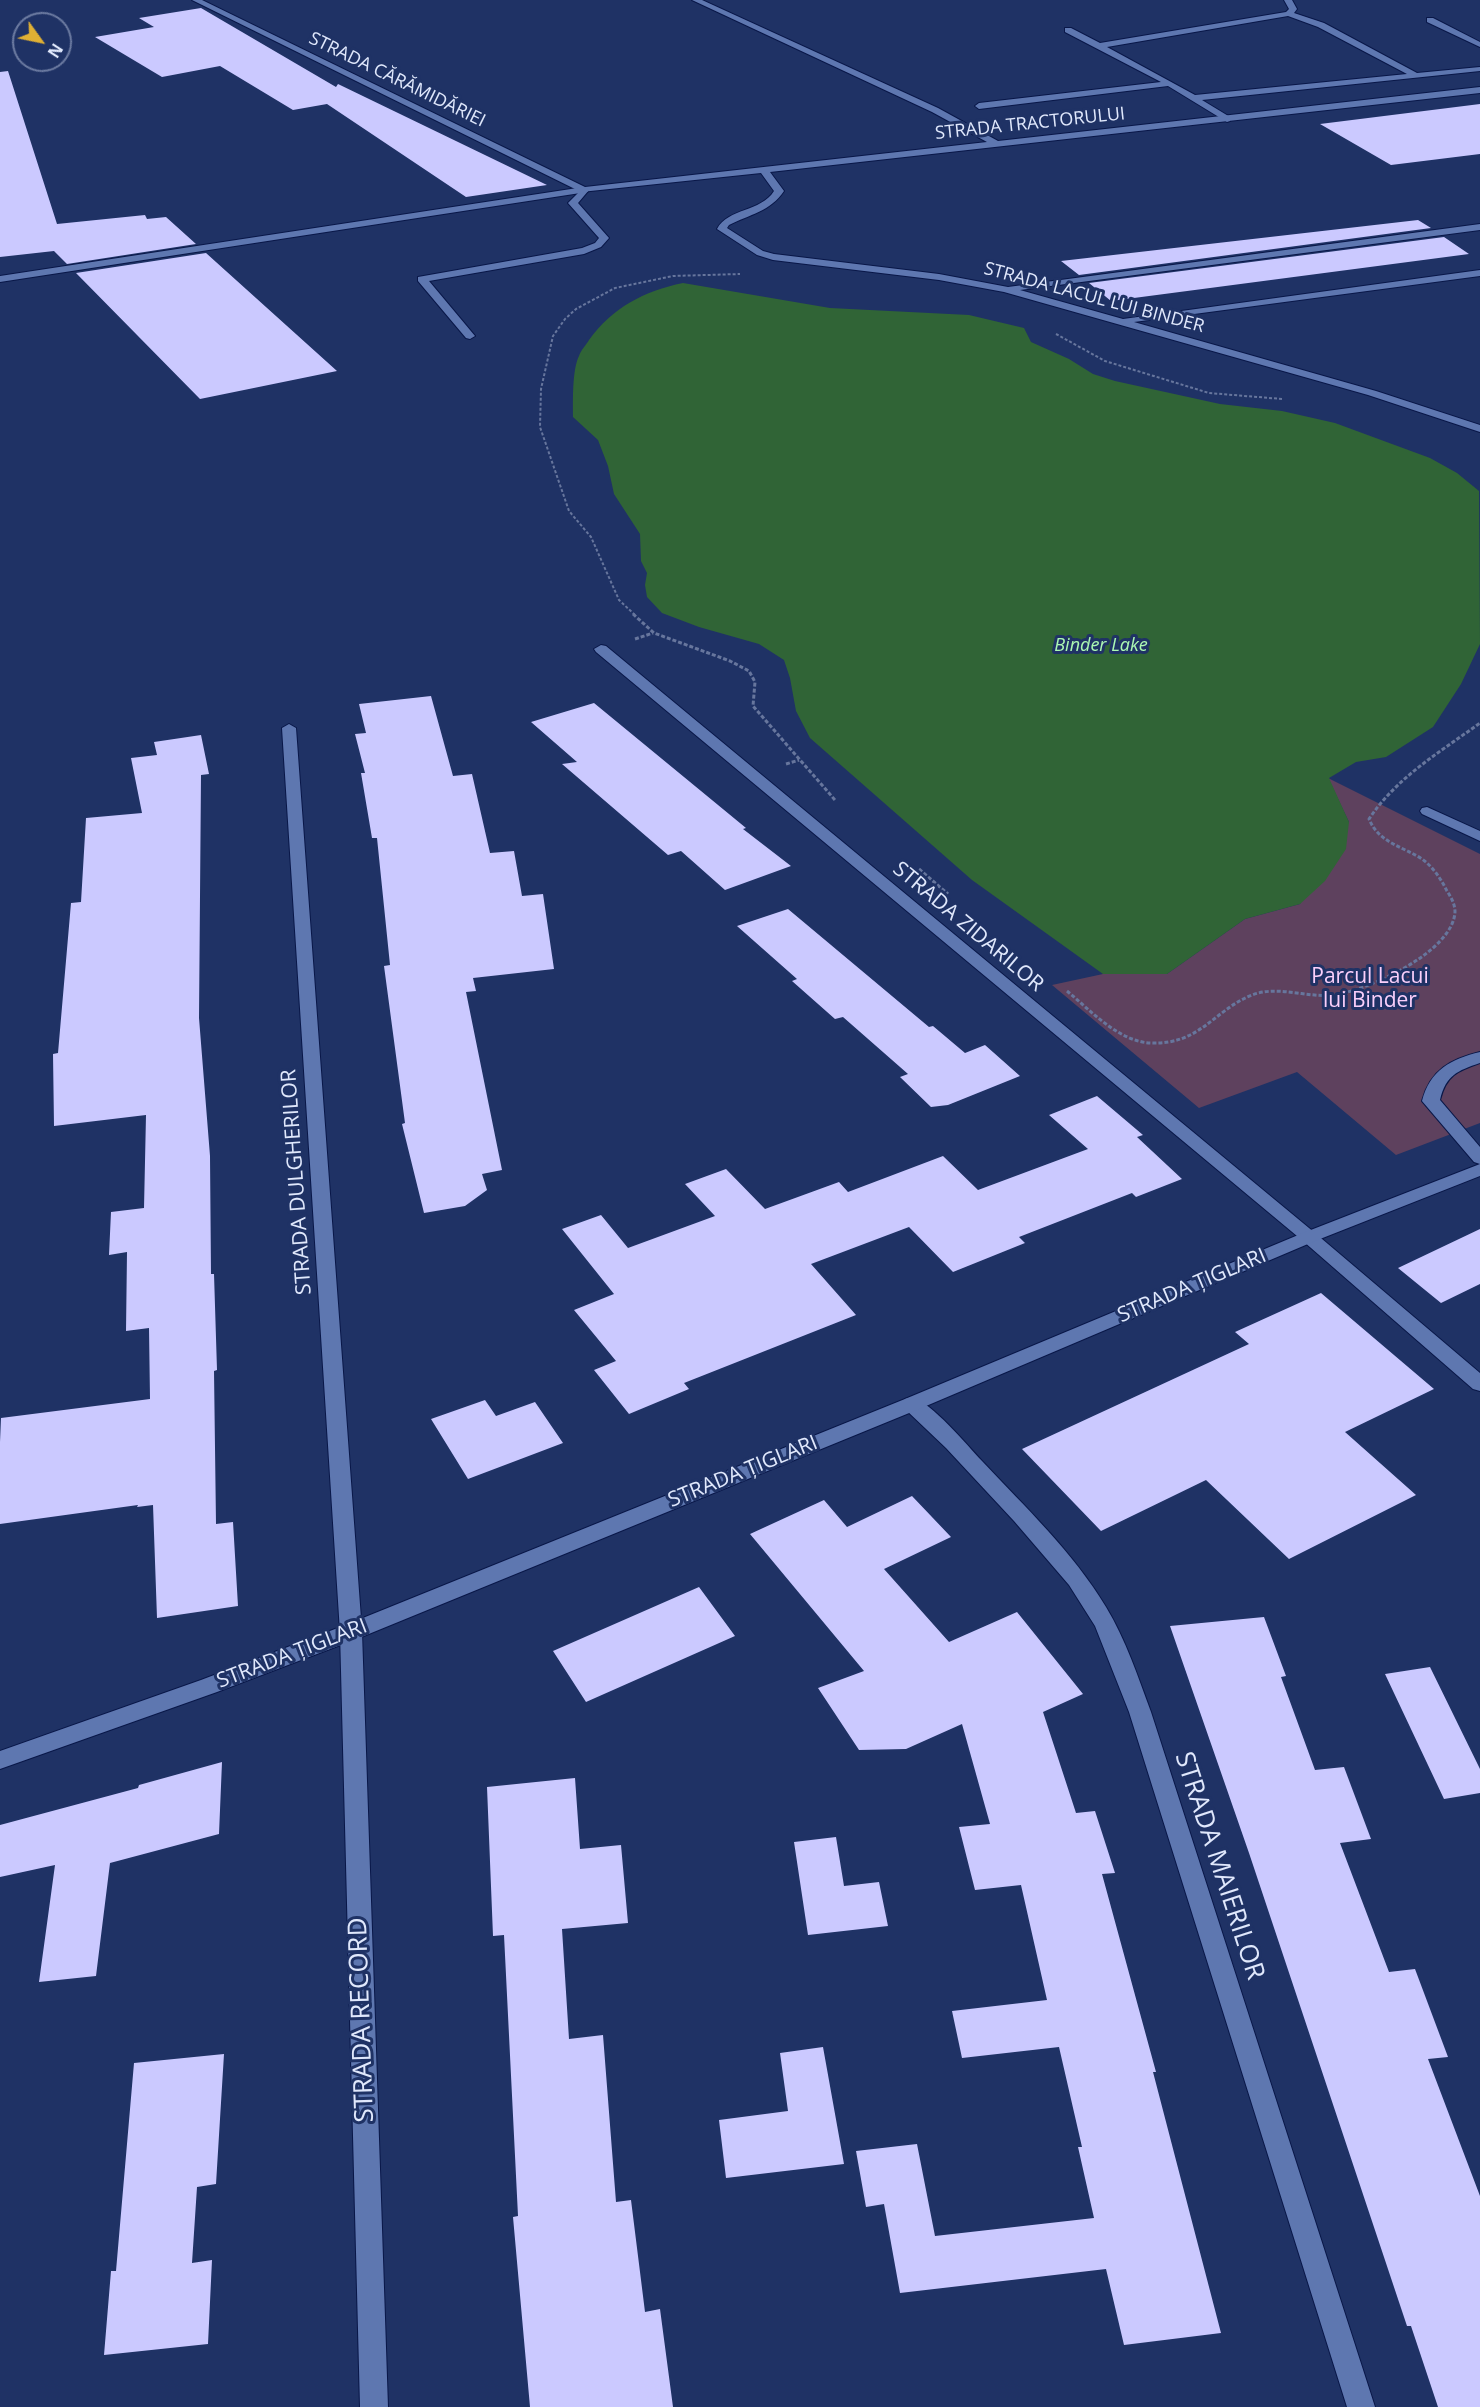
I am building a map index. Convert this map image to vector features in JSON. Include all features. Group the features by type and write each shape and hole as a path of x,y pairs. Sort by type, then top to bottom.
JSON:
{"street":[{"name":"STRADA CĂRĂMIDĂRIEI","path":"196,0 584,190"},
{"path":"696,0 935,110 997,144"},
{"path":"1288,0 1293,9 1289,14"},
{"path":"1099,46 1289,14 1321,26 1415,75"},
{"path":"1430,20 1480,45"},
{"path":"1068,30 1170,83 1227,118"},
{"path":"1194,98 1480,69"},
{"path":"979,106 1170,83"},
{"name":"STRADA TRACTORULUI","path":"0,279 584,190 1480,90"},
{"name":"STRADA LACUL LUI BINDER","path":"763,170 776,184 778,191 776,198 762,207 725,223 722,229 760,253 785,259 939,277 1005,288 1372,393 1480,429"},
{"path":"470,336 422,279 584,251 598,245 604,238 573,203 584,190"},
{"path":"1005,288 1480,227"},
{"path":"1120,321 1480,273"},
{"name":"STRADA ZIDARILOR","path":"601,649 1309,1237 1480,1384"},
{"name":"STRADA DULGHERILOR","path":"289,728 351,1632"},
{"path":"1426,811 1480,837"},
{"path":"1480,1058 1441,1073 1434,1086 1431,1101 1480,1158"},
{"name":"STRADA ȚIGLARI","path":"0,1760 168,1702 351,1632 912,1404 1309,1237 1480,1170"},
{"name":"STRADA MAIERILOR","path":"912,1404 932,1421 1073,1574 1101,1617 1120,1659 1140,1712 1361,2407"},
{"name":"STRADA RECORD","path":"351,1632 374,2407"}],"path":[{"path":"743,274 673,276 641,281 615,288 576,309 565,319 553,336 541,389 540,427 569,511 591,537 619,600 654,633 730,661 749,671 756,682 753,706 835,800"},
{"path":"1055,334 1105,361 1209,393 1292,400"},
{"path":"1061,987 1116,1029 1148,1043 1175,1039 1203,1029 1240,1001 1255,994 1277,992 1334,994 1370,984 1421,958 1442,940 1453,920 1455,903 1441,879 1427,863 1386,841 1372,830 1369,819 1377,805 1409,775 1480,723"},
{"path":"916,867 939,884 955,902"}],"green space":[{"name":"Parcul Lacui lui Binder","path":"1328,778 1480,854 1480,1123 1396,1155 1297,1072 1199,1108 1052,985 1103,974 1167,974 1245,919 1300,904 1349,822"}],"water":[{"name":"Binder Lake","path":"683,283 830,308 969,315 1024,328 1031,342 1069,359 1093,374 1220,404 1282,411 1335,423 1430,458 1457,473 1479,491 1480,644 1461,684 1433,727 1386,757 1356,762 1329,778 1349,822 1346,849 1325,881 1300,904 1245,919 1167,974 1103,974 972,880 810,738 796,711 784,660 759,644 699,627 662,613 647,597 645,585 647,573 641,561 640,534 614,494 608,466 598,440 573,417 573,386 580,354 608,319 642,296"}],"building":[{"path":"201,8 336,87 338,84 547,185 466,197 327,104 293,110 220,66 162,77 95,37 154,27 139,18"},
{"path":"8,71 57,224 145,215 147,219 166,217 196,244 67,264 54,251 0,257 0,72"},
{"path":"1480,104 1480,154 1391,165 1320,124"},
{"path":"1418,220 1431,228 1079,275 1061,261"},
{"path":"1444,237 1469,254 1111,301 1089,283"},
{"path":"206,253 337,371 200,399 76,273"},
{"path":"431,696 453,776 472,774 490,853 514,851 522,896 543,894 554,969 473,978 476,991 466,992 502,1170 482,1174 487,1190 465,1206 424,1213 402,1124 405,1123 384,966 390,965 377,838 372,838 361,773 365,773 355,734 366,733 359,704"},
{"path":"594,703 746,828 743,829 791,866 725,890 681,851 668,855 562,764 577,762 531,722"},
{"path":"201,735 209,774 201,775 199,1018 210,1156 211,1274 214,1274 217,1370 214,1371 216,1524 233,1522 238,1606 157,1618 153,1505 137,1507 138,1505 0,1524 1,1418 150,1399 149,1328 126,1331 127,1252 109,1255 111,1212 144,1208 146,1115 54,1126 53,1054 58,1053 71,903 81,902 86,818 142,813 131,758 157,755 154,742"},
{"path":"788,909 929,1027 933,1026 965,1053 985,1045 1020,1076 948,1105 931,1107 900,1077 908,1074 843,1017 835,1019 792,981 797,979 737,926"},
{"path":"1097,1096 1143,1135 1137,1137 1182,1179 1136,1197 1132,1193 1019,1237 1025,1243 953,1272 909,1227 811,1264 856,1315 684,1383 689,1389 629,1414 594,1370 616,1361 574,1310 614,1294 562,1229 601,1215 628,1248 715,1216 685,1184 726,1169 765,1209 839,1182 848,1192 943,1156 978,1190 1088,1149 1049,1115"},
{"path":"1480,1229 1480,1284 1441,1303 1398,1268"},
{"path":"1321,1293 1434,1389 1345,1432 1416,1495 1289,1559 1206,1480 1101,1531 1022,1449 1249,1344 1235,1332"},
{"path":"485,1400 496,1416 535,1402 563,1443 468,1479 431,1419"},
{"path":"912,1496 951,1537 884,1569 949,1642 1017,1612 1083,1694 1043,1712 1076,1813 1095,1811 1115,1873 1102,1874 1156,2072 1153,2072 1221,2333 1124,2345 1106,2269 900,2293 884,2204 866,2207 856,2151 917,2144 935,2236 1094,2218 1078,2147 1082,2147 1059,2047 962,2058 952,2011 1047,2000 1021,1885 975,1890 959,1827 990,1824 962,1724 906,1749 859,1750 818,1688 864,1671 750,1534 824,1500 847,1527"},
{"path":"699,1587 735,1636 586,1702 553,1651"},
{"path":"1264,1617 1286,1676 1281,1677 1315,1770 1344,1767 1371,1839 1340,1843 1389,1972 1415,1969 1448,2057 1428,2059 1480,2196 1480,2407 1438,2407 1411,2326 1407,2326 1249,1853 1170,1626"},
{"path":"1430,1667 1480,1769 1480,1793 1444,1799 1385,1674"},
{"path":"222,1762 219,1834 110,1863 96,1976 39,1982 55,1865 0,1877 0,1825 138,1788 139,1785"},
{"path":"575,1778 580,1849 621,1845 628,1923 562,1929 569,2039 603,2035 616,2202 631,2200 645,2312 660,2309 673,2407 530,2407 513,2217 518,2216 504,1935 493,1936 487,1787"},
{"path":"836,1837 844,1886 879,1882 888,1926 808,1935 794,1842"},
{"path":"823,2047 844,2164 726,2178 719,2120 788,2111 780,2053"},
{"path":"224,2054 216,2184 197,2187 192,2263 212,2260 208,2344 104,2355 111,2271 116,2271 134,2063"}]}
